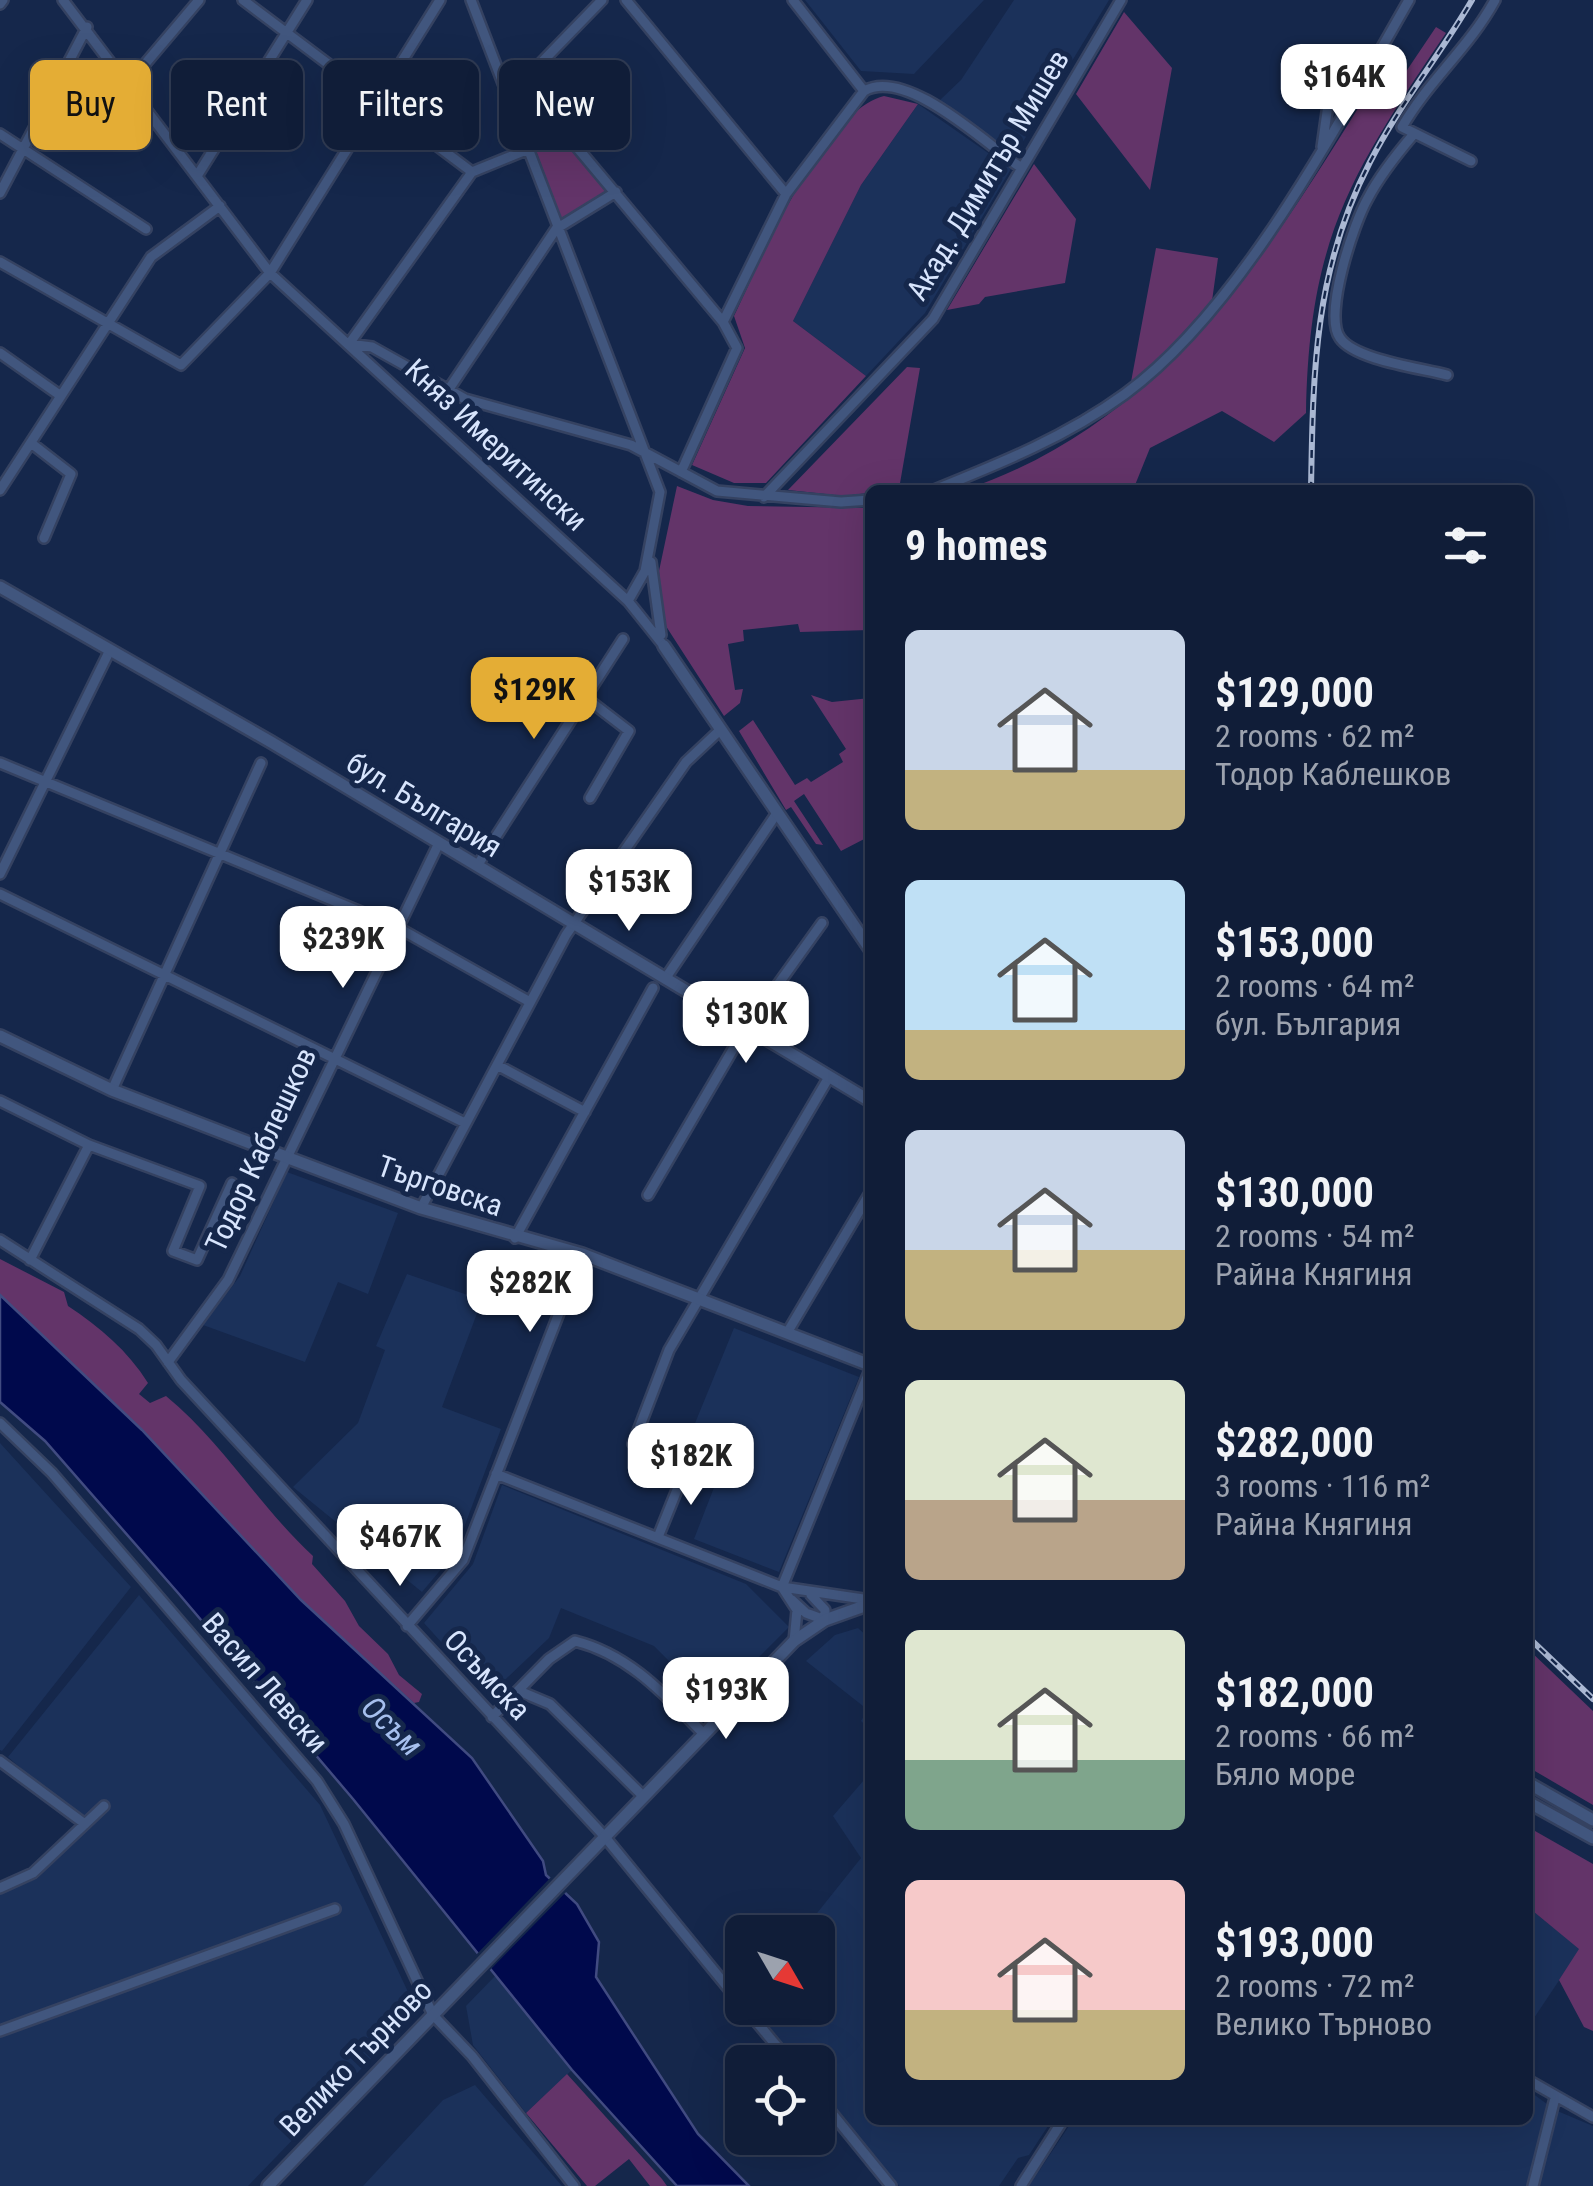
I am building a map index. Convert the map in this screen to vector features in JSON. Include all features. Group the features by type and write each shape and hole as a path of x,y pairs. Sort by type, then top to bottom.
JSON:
{"street":[{"name":"Княз Имеритински","path":"63,0 112,60"},
{"path":"148,60 198,0"},
{"path":"243,0 324,60"},
{"path":"197,176 308,0"},
{"path":"403,60 440,0"},
{"path":"471,0 499,73"},
{"path":"546,60 602,0"},
{"path":"626,0 786,194"},
{"path":"793,0 864,91"},
{"name":"Акад. Димитър Мишев","path":"764,498 933,319 1121,0"},
{"path":"946,485 1052,440 1161,365 1225,292 1320,154 1409,0"},
{"path":"1470,161 1402,127 1423,90 1461,54 1495,0"},
{"path":"0,193 87,27"},
{"path":"723,322 786,194 864,91 876,84 897,84 917,94 1020,168"},
{"path":"1320,154 1329,98"},
{"name":"Княз Имеритински","path":"151,113 270,273 628,600 664,646 865,942"},
{"path":"0,134 146,229"},
{"path":"1413,135 1366,200 1349,246 1333,321 1340,338 1356,352 1448,375"},
{"path":"0,262 181,366 270,273 347,150"},
{"path":"443,150 472,172"},
{"path":"660,492 643,450 556,228 526,150 472,172 349,344 372,347 447,392 643,450 717,491 764,498 865,500"},
{"path":"580,150 723,322 737,348 681,472"},
{"path":"447,392 556,228 616,192"},
{"path":"0,490 151,257 220,206"},
{"path":"0,353 61,396"},
{"path":"32,443 70,474 44,538"},
{"path":"628,600 638,587 650,554 667,463"},
{"path":"650,554 654,612 664,646"},
{"name":"бул. България","path":"0,587 865,1099"},
{"path":"477,866 623,639"},
{"path":"0,874 110,650"},
{"path":"586,698 629,731 590,798"},
{"path":"420,1208 573,924 686,762 720,730"},
{"path":"0,763 396,926 530,1002"},
{"path":"112,1090 261,763"},
{"path":"665,978 778,813"},
{"name":"Тодор Каблешков","path":"168,1362 228,1280 438,843"},
{"path":"0,894 465,1123"},
{"path":"648,1195 746,1028 822,922"},
{"path":"515,1238 652,988"},
{"name":"Търговска","path":"0,1036 112,1090 286,1158 420,1208 582,1254 865,1365"},
{"path":"497,1064 586,1112"},
{"path":"658,1536 687,1465 633,1444 668,1350 829,1076"},
{"path":"0,1101 89,1144 200,1186 173,1251 196,1260 232,1183"},
{"path":"30,1260 89,1144"},
{"path":"787,1332 865,1201"},
{"name":"Осъмска","path":"0,1240 139,1329 605,1837 725,1983"},
{"path":"408,1626 462,1560 582,1254"},
{"path":"782,1587 865,1380"},
{"name":"Васил Левски","path":"0,1423 52,1473 317,1782 344,1824 433,2015 472,2056 574,2186"},
{"path":"496,1474 782,1587 865,1601"},
{"path":"782,1587 806,1613 826,1620"},
{"path":"809,1594 820,1601 826,1620"},
{"path":"792,1600 798,1624 794,1641"},
{"path":"605,1837 794,1641 826,1620 865,1604"},
{"path":"492,1717 575,1640 610,1650 650,1680 704,1734"},
{"path":"519,1690 550,1704 644,1797"},
{"path":"0,1761 85,1824"},
{"path":"1533,1786 1593,1820"},
{"path":"1533,1805 1593,1838"},
{"path":"0,1888 33,1874 104,1806"},
{"name":"Велико Търново","path":"268,2186 605,1837"},
{"path":"0,2031 335,1909"},
{"name":"Осъмска","path":"760,2025 776,2045"},
{"path":"1533,2083 1593,2117"},
{"path":"1533,2186 1555,2098"},
{"path":"835,2117 891,2186"},
{"path":"1020,2186 1060,2125"}],"shaded area":[{"path":"805,0 984,0 914,74 861,71"},
{"path":"1014,0 1109,0 1015,155 939,101 961,80"},
{"path":"1124,12 1172,68 1150,190 1076,94"},
{"path":"1436,27 1446,33 1384,127 1342,210 1316,299 1306,413 1274,442 1222,411 1150,448 1135,485 977,485 1037,459 1101,420 1158,373 1209,320 1256,262 1381,71 1401,79"},
{"path":"884,96 918,104 861,185 793,321 866,376 766,483 734,483 692,465 745,348 734,316 777,226 816,158 838,129 861,108"},
{"path":"918,104 1011,169 925,313 866,376 793,321 861,185"},
{"path":"536,150 575,150 608,190 561,219"},
{"path":"1034,164 1076,219 1065,283 985,297 979,304 947,310"},
{"path":"1156,248 1218,258 1212,301 1155,363 1131,382"},
{"path":"907,367 920,368 900,485 865,485 865,493 844,496 788,490"},
{"path":"677,486 713,500 748,506 865,508 865,630 800,632 798,624 743,630 744,641 728,644 735,690 743,689 740,703 724,716 662,620 659,571"},
{"path":"811,695 832,702 865,699 865,839 841,851 804,794 794,801 823,845 816,844 791,807 786,810 739,731 753,720 795,785 807,778 811,782 843,762 839,754 846,749"},
{"path":"287,1172 398,1213 368,1294 338,1282 305,1362 203,1325 240,1276"},
{"path":"0,1259 64,1292 68,1306 132,1360 148,1383 139,1394 150,1403 166,1396 205,1434 313,1556 312,1564 345,1601 359,1626 388,1654 399,1675 422,1694 419,1702 414,1703 301,1600 142,1430 0,1295"},
{"path":"407,1274 482,1300 442,1407 501,1429 454,1554 422,1592 293,1487 358,1423 385,1350 376,1346"},
{"path":"734,1328 859,1377 779,1572 694,1539 729,1449 691,1433"},
{"path":"0,1443 131,1587 2,1751 0,1750"},
{"path":"502,1485 746,1584 789,1627 712,1704 654,1646 561,1608 549,1638 489,1695 424,1623 473,1564"},
{"path":"139,1595 320,1805 417,2011 248,2186 0,2186 0,1894 38,1878 88,1827 8,1757"},
{"path":"858,1628 865,1634 865,1708 806,1661 835,1635"},
{"path":"1533,1654 1593,1711 1593,1805 1533,1770"},
{"path":"865,1779 865,2125 1049,2125 1029,2155 1018,2158 999,2186 899,2186 835,2109 835,2045 781,2045 765,2025 835,2025 835,1915 816,1915 861,1858 833,1816"},
{"path":"1533,1830 1593,1864 1593,2031 1584,2027 1559,1980 1579,1949 1533,1911"},
{"path":"1533,1911 1580,1949 1533,2020"},
{"path":"496,1975 572,2070 526,2113 473,2045 466,2006"},
{"path":"567,2074 667,2186 650,2186 629,2159 595,2186 587,2186 526,2113"},
{"path":"475,2085 562,2186 363,2186 443,2100"},
{"path":"1533,2094 1555,2110 1593,2126 1593,2186 1029,2186 1070,2125 1533,2125"}],"water":[{"name":"Осъм","path":"0,1295 142,1430 301,1600 472,1758 543,1861 546,1875 577,1904 599,1942 596,1977 698,2134 749,2186 677,2186 572,2070 353,1799 179,1594 45,1441 0,1402"}],"pier":[{"path":"553,1875 569,1889 488,1972 474,1957"}],"railway":[{"path":"1311,485 1320,322 1337,242 1351,202 1381,141 1472,0"},
{"path":"1533,1642 1593,1699"}]}
